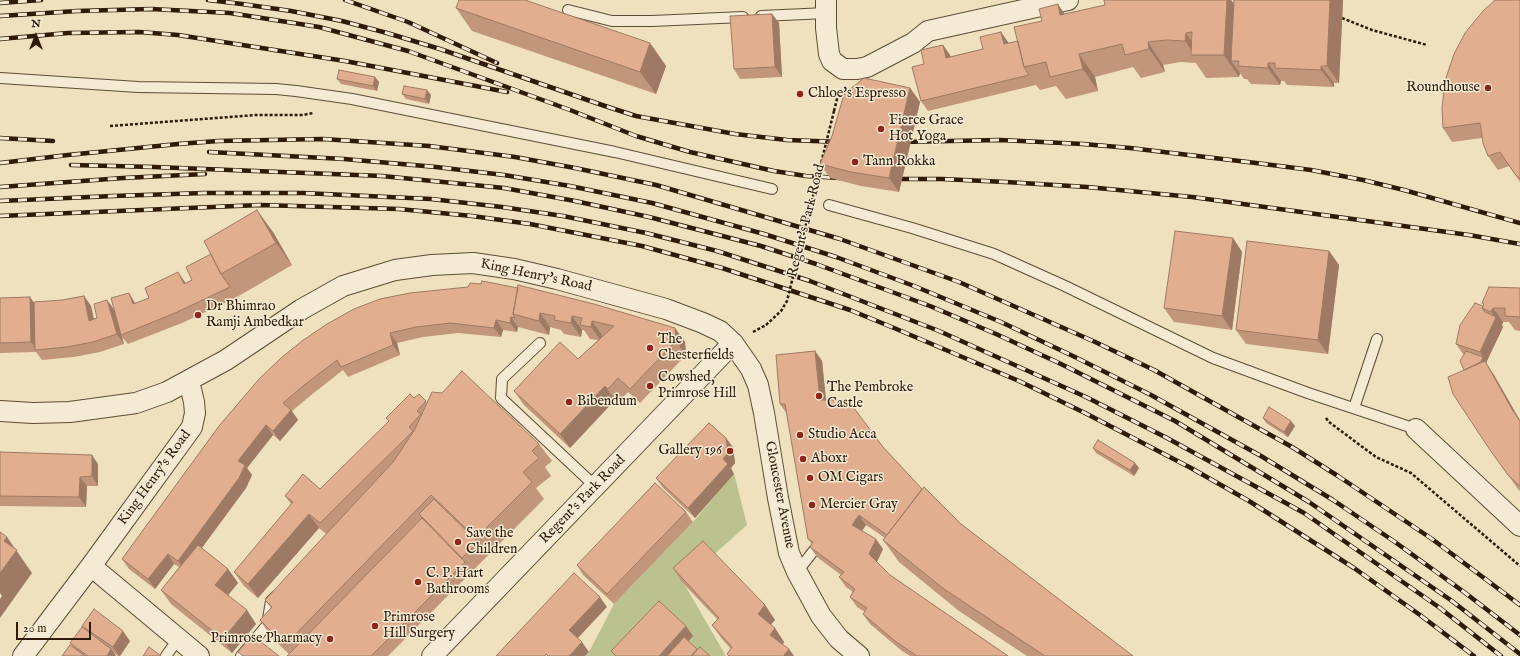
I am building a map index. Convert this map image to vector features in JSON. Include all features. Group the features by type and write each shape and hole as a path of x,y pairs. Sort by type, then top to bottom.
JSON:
{"street":[{"path":"826,7 829,54 832,61 843,69 856,69 867,67 913,42 928,31 1068,0"},
{"name":"King Henry's Road","path":"0,411 34,413 70,412 136,403 167,392 189,381 226,360 302,309 343,286 395,270 432,265 473,263 514,269 564,281 666,309 703,322 720,331 733,343"},
{"name":"Regent's Park Road","path":"432,656 733,343"},
{"name":"Gloucester Avenue","path":"733,343 751,369 758,385 783,529 789,553 812,601 829,627 839,639 859,656"},
{"name":"King Henry's Road","path":"24,656 192,428 195,413 189,381"},
{"path":"1416,429 1520,526"},
{"path":"91,566 199,656"}],"lane":[{"path":"568,10 612,21 632,21 826,7"},
{"path":"0,78 138,87 276,89 318,94 352,99 616,152 772,188"},
{"path":"829,205 912,228 994,254 1033,271 1213,358 1308,393 1416,429"},
{"path":"1354,408 1377,339"},
{"path":"540,343 502,378 501,398 596,487"},
{"path":"797,572 815,549"},
{"path":"241,656 267,625 272,601 282,590"},
{"path":"166,656 178,639"}],"path":[{"path":"1342,18 1372,30 1427,45"},
{"path":"110,126 256,115 303,115 313,113 317,109 318,94"},
{"name":"Regent's Park Road","path":"766,325 781,311 788,300 834,111"},
{"path":"1308,393 1329,422 1376,457 1411,474 1520,566"}],"green space":[{"path":"734,473 747,525 683,582 726,656 585,656 589,652 614,604 693,522"}],"building":[{"path":"459,0 525,0 650,43 640,72 456,8"},
{"path":"1104,0 1227,0 1224,55 1191,55 1192,32 1186,33 1185,41 1166,40 1148,42 1149,49 1125,55 1122,44 1079,54 1083,69 1050,77 1046,62 1024,67 1014,27 1042,21 1039,9 1058,4 1060,15 1105,5"},
{"path":"1234,0 1330,0 1327,66 1321,66 1321,70 1275,68 1275,63 1268,63 1268,68 1238,66 1239,61 1231,61"},
{"name":"Roundhouse","path":"1495,0 1520,0 1520,179 1500,152 1488,156 1483,143 1480,123 1443,128 1442,108 1445,81 1454,54 1465,33 1483,11"},
{"path":"772,14 775,67 734,69 730,16"},
{"path":"1001,32 1004,44 1018,41 1024,67 1029,75 921,101 912,67 924,64 921,50 943,45 946,58 983,49 980,37"},
{"path":"339,70 375,77 373,86 337,79"},
{"name":"Fierce Grace Hot Yoga","path":"864,78 910,88 889,178 851,172 820,164 832,136 844,94"},
{"path":"404,86 427,90 425,99 402,94"},
{"path":"257,210 276,243 221,274 204,241"},
{"path":"1175,231 1233,238 1222,316 1164,308"},
{"path":"1247,241 1329,251 1318,340 1236,330"},
{"path":"211,254 221,274 230,287 175,313 121,335 111,298 129,293 133,304 149,298 145,288 178,272 184,284 192,280 186,267"},
{"path":"482,281 518,288 513,314 515,318 511,317 510,323 496,320 494,328 451,323 416,327 390,333 393,345 341,367 337,360 283,403 291,410 273,431 266,425 238,461 245,465 239,478 178,561 168,554 148,579 122,559 219,426 259,379 302,341 327,324 354,309 380,299 410,293 468,287 470,283 481,284"},
{"path":"518,285 594,304 675,328 676,341 630,389 618,378 608,389 605,386 560,434 514,391 560,342 578,359 614,326 592,321 591,327 580,325 582,318 572,316 571,323 554,320 555,316 540,313 539,321 513,314"},
{"path":"1489,287 1520,288 1520,317 1505,316 1505,308 1493,308 1491,312 1482,308 1484,304 1482,303"},
{"path":"84,296 89,321 97,318 94,304 107,300 117,334 93,342 67,347 35,350 34,302 62,300"},
{"path":"30,297 31,342 0,343 0,298"},
{"path":"1475,303 1483,306 1482,308 1485,312 1496,317 1480,352 1456,344 1460,325"},
{"path":"815,351 820,400 848,400 883,447 922,489 887,535 859,515 852,525 876,539 869,554 890,575 1008,656 917,656 895,641 863,614 867,608 850,597 855,589 839,577 844,572 810,547 813,542 808,539 785,404 780,404 776,355"},
{"path":"1466,351 1483,357 1481,362 1464,370 1460,361"},
{"path":"1485,361 1520,421 1520,486 1508,475 1453,394 1448,377"},
{"path":"462,371 539,444 532,451 539,458 523,472 532,482 476,538 431,495 285,645 260,620 272,607 265,600 394,461 415,429 432,392 442,393"},
{"path":"410,394 414,398 419,394 426,401 417,411 421,414 409,427 413,431 320,523 309,514 248,584 234,572 293,502 285,496 303,474 320,489 389,421 386,418"},
{"path":"1269,407 1291,421 1284,432 1263,418"},
{"path":"709,423 726,438 728,453 723,459 728,464 688,508 656,478"},
{"path":"1098,440 1135,463 1130,470 1093,448"},
{"path":"0,452 92,455 92,476 80,477 79,497 0,496"},
{"path":"655,483 686,512 607,594 577,565"},
{"path":"924,487 961,524 1133,656 1045,656 944,589 883,540"},
{"name":"Save the Children","path":"434,499 478,542 462,558 419,514"},
{"path":"422,518 465,562 371,656 287,656"},
{"path":"0,532 7,537 4,541 17,550 0,573"},
{"path":"703,541 765,605 758,614 775,628 770,635 789,649 784,655 785,656 729,656 727,654 732,647 712,625 719,618 673,568"},
{"path":"198,545 228,569 215,585 247,610 223,639 161,590"},
{"path":"574,573 600,597 569,630 582,642 569,656 548,656 546,654 545,656 496,656"},
{"path":"659,601 686,626 659,656 616,656 611,651"},
{"path":"94,609 123,631 113,647 82,626"},
{"path":"82,627 111,649 107,656 88,656 70,643"},
{"path":"252,635 279,656 243,656 238,652"},
{"path":"684,637 697,649 691,656 667,656"},
{"path":"70,645 85,656 62,656"},
{"path":"149,647 161,656 143,656"},
{"path":"700,647 710,656 692,656"}],"railway":[{"path":"0,3 41,0"},
{"path":"208,0 291,11 342,21 387,33 440,49 636,116 735,134 787,140 841,142"},
{"path":"345,0 408,22 497,63"},
{"path":"0,16 77,11 151,9 230,13 319,27 408,51 570,110 636,136 690,152 774,171 806,176 841,178"},
{"path":"0,39 68,33 139,32 178,35 345,61 507,92"},
{"path":"0,138 53,141"},
{"path":"0,163 218,141 323,139 429,146 515,157 656,185 840,239 959,282 1093,341 1154,370 1292,447 1338,476 1432,539 1520,605"},
{"path":"900,142 1000,140 1083,144 1130,148 1311,170 1404,190 1520,223"},
{"path":"209,152 344,159 436,167 504,175 570,186 652,203 764,234 836,257 914,286 1001,322 1151,395 1261,456 1333,500 1395,542 1520,635"},
{"path":"71,165 382,176 504,188 649,217 761,246 816,264 930,306 996,334 1059,363 1175,421 1309,502 1452,601 1520,654"},
{"path":"0,187 205,174"},
{"path":"891,179 942,179 1006,182 1087,187 1192,197 1469,235 1520,244"},
{"path":"0,201 204,193 303,193 431,199 563,216 646,233 717,251 810,281 939,331 1086,397 1167,438 1304,513 1440,608 1501,656"},
{"path":"0,216 260,205 399,209 472,216 530,224 642,246 722,268 850,310 1019,381 1085,413 1191,468 1249,501 1354,568 1474,656"}],"place":[{"name":"Roundhouse","path":"1488,88"},
{"name":"Chloe's Espresso","path":"800,94"},
{"name":"Fierce Grace Hot Yoga","path":"881,129"},
{"name":"Tann Rokka","path":"855,162"},
{"name":"Dr Bhimrao Ramji Ambedkar","path":"198,315"},
{"name":"The Chesterfields","path":"650,348"},
{"name":"Cowshed, Primrose Hill","path":"650,386"},
{"name":"The Pembroke Castle","path":"819,396"},
{"name":"Bibendum","path":"569,402"},
{"name":"Studio Acca","path":"800,435"},
{"name":"Gallery 196","path":"730,451"},
{"name":"Aboxr","path":"803,459"},
{"name":"OM Cigars","path":"810,478"},
{"name":"Mercier Gray","path":"812,505"},
{"name":"Save the Children","path":"458,542"},
{"name":"C. P. Hart Bathrooms","path":"418,582"},
{"name":"Primrose Hill Surgery","path":"375,626"},
{"name":"Primrose Pharmacy","path":"330,639"}]}
